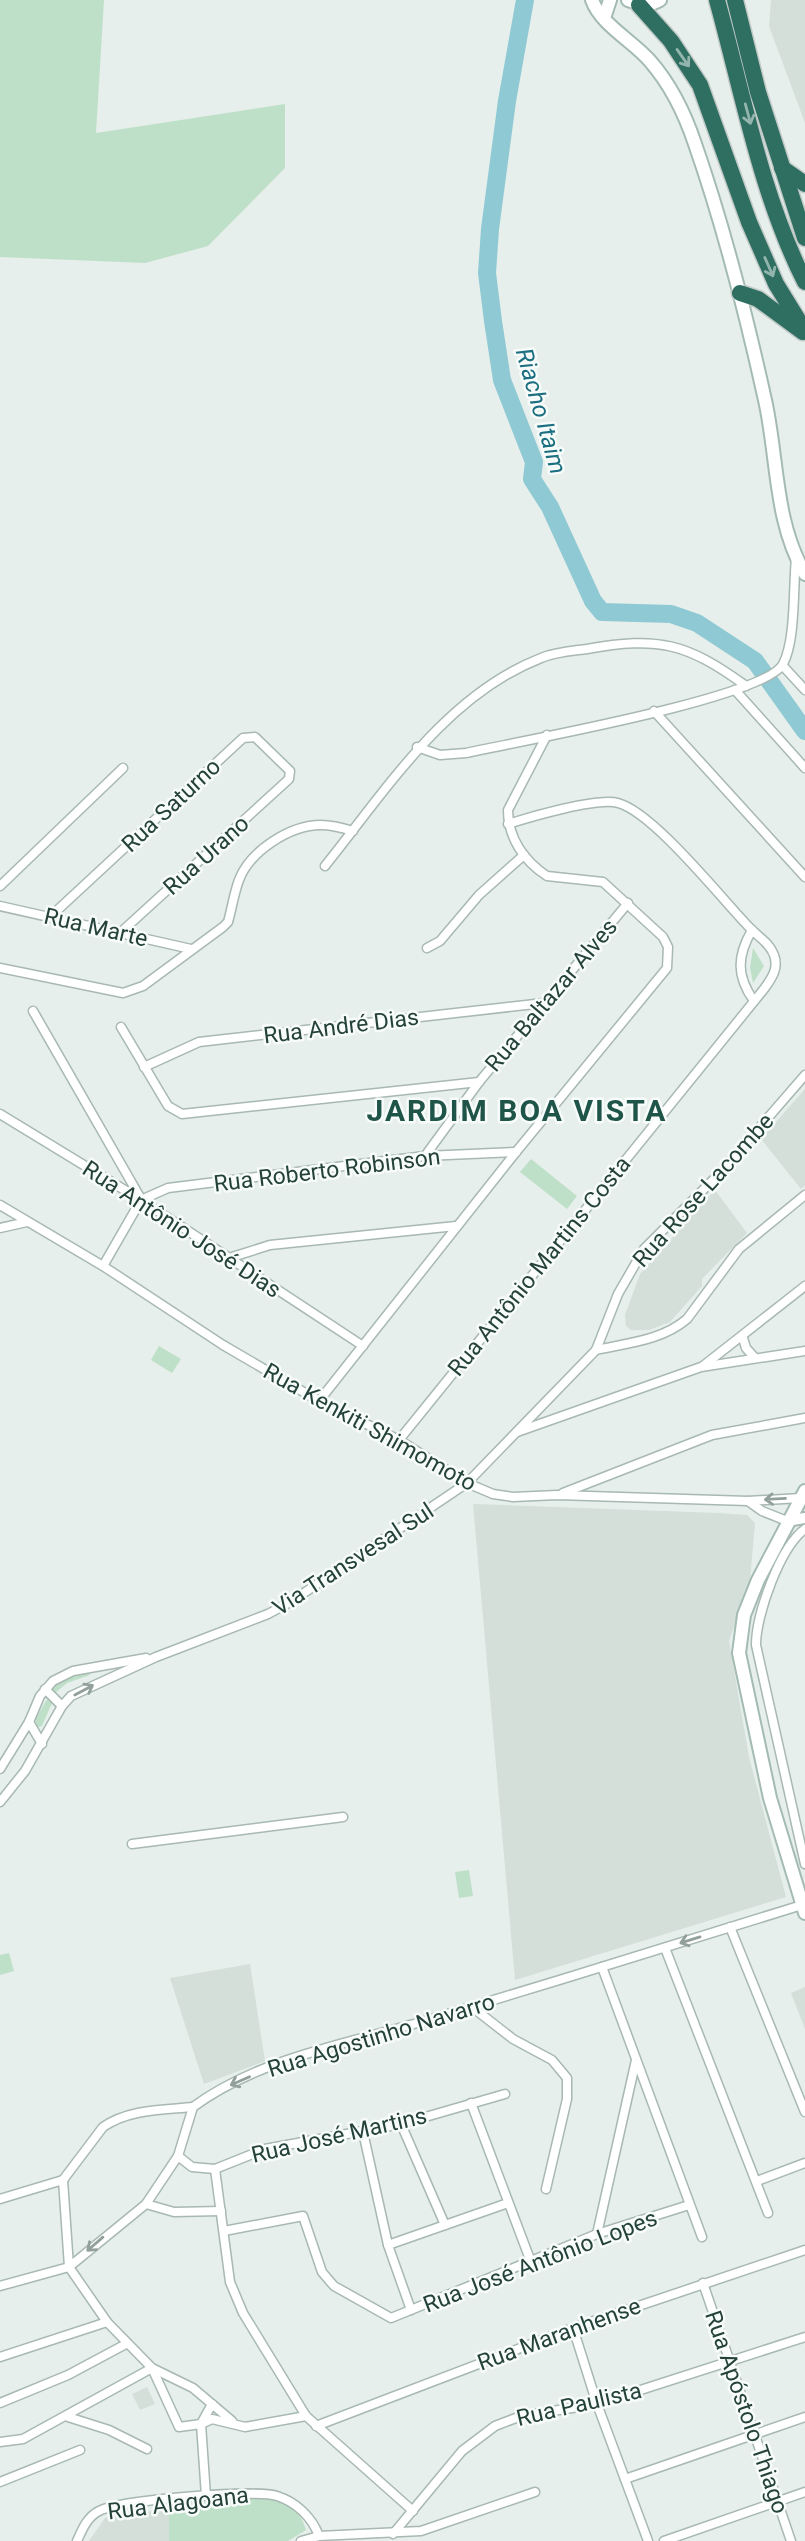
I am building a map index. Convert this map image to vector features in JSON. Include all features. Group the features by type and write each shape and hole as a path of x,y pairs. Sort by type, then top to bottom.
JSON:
{"highway":[{"path":"717,0 762,167 794,261 805,282"},
{"path":"735,0 758,92 804,234"},
{"path":"631,2 671,41 700,85 749,222 776,284 805,332"},
{"path":"782,168 805,184"},
{"path":"740,293 758,299 805,332"}],"main road":[{"path":"592,0 604,18 648,58 665,79 695,143 740,293 766,402 787,535 805,574"},
{"path":"604,18 610,0"},
{"path":"631,2 660,0"},
{"path":"803,1494 744,1615 739,1653 741,1673 770,1798 804,1909"}],"street":[{"path":"418,747 449,755 654,711 735,690 760,680 783,666 788,649 796,558"},
{"path":"325,866 418,747 500,678 519,667 556,654 620,643 663,642 704,660 746,686"},
{"path":"783,666 805,690"},
{"path":"735,690 805,768"},
{"path":"654,711 805,877"},
{"path":"319,1401 456,1226 667,968 668,947 663,937 603,882 547,876 515,844 508,824 511,803 547,735"},
{"name":"Rua Saturno","path":"50,917 243,738 255,737 290,771 291,776"},
{"path":"0,886 123,768"},
{"name":"Rua Urano","path":"120,933 291,776"},
{"name":"Rua Antônio Martins Costa","path":"399,1440 754,1001 773,977 776,967 773,952 765,940 751,930 685,856 624,804 604,801 508,824"},
{"path":"0,968 123,993 143,986 228,922 239,879 246,867 269,845 282,836 308,827 331,826 353,831"},
{"path":"428,948 440,941 479,895 524,855"},
{"name":"Rua Baltazar Alves","path":"425,1156 478,1082 628,903"},
{"name":"Rua Marte","path":"0,906 191,949"},
{"path":"751,930 741,953 739,971 754,1001"},
{"name":"Rua André Dias","path":"144,1067 199,1042 544,1003"},
{"path":"33,1011 142,1200 103,1266"},
{"path":"121,1027 168,1106 182,1114 478,1082"},
{"name":"Rua Rose Lacombe","path":"596,1350 623,1284 644,1249 721,1172 805,1075"},
{"name":"Rua Antônio José Dias","path":"0,1114 142,1200 363,1346"},
{"name":"Rua Roberto Robinson","path":"142,1200 168,1188 425,1156 516,1152"},
{"path":"596,1350 656,1337 677,1328 687,1319 739,1249 805,1195"},
{"name":"Rua Kenkiti Shimomoto","path":"0,1205 103,1266 198,1331 319,1401 399,1440 467,1483 502,1497 557,1495 748,1500 803,1494"},
{"path":"0,1228 27,1222"},
{"path":"229,1258 270,1245 456,1226"},
{"path":"701,1367 743,1338 805,1286"},
{"path":"743,1338 746,1348 754,1357"},
{"name":"Via Transvesal Sul","path":"0,1802 42,1744 62,1706 80,1690 156,1657 268,1614 292,1601 467,1483 596,1350"},
{"path":"515,1433 701,1367 805,1351"},
{"path":"557,1495 712,1435 805,1418"},
{"name":"Rua Kenkiti Shimomoto","path":"748,1500 762,1511 788,1521"},
{"path":"788,1521 805,1518"},
{"path":"805,1529 792,1541 782,1556 759,1625 756,1645 803,1844 805,1864"},
{"name":"Via Transvesal Sul","path":"45,1689 73,1671 156,1657"},
{"path":"0,1769 29,1722 45,1689 62,1706"},
{"path":"29,1722 42,1744"},
{"path":"132,1844 343,1818"},
{"name":"Rua Agostinho Navarro","path":"193,2107 228,2087 321,2049 472,2007 730,1927 804,1909"},
{"path":"730,1927 805,2112"},
{"path":"665,1948 768,2213"},
{"path":"602,1967 702,2237"},
{"path":"472,2007 513,2039 552,2060 567,2078 567,2099 546,2189"},
{"path":"597,2234 636,2059"},
{"name":"Rua José Martins","path":"215,2169 265,2149 401,2124 505,2094"},
{"path":"471,2103 531,2262"},
{"path":"0,2199 63,2180 103,2127 112,2121 134,2113 193,2107 178,2156 146,2204 69,2267 0,2287"},
{"path":"401,2124 445,2225"},
{"path":"363,2132 388,2245 411,2310"},
{"path":"178,2156 192,2168 215,2169 228,2268 235,2298 306,2416 413,2511"},
{"path":"757,2181 805,2163"},
{"path":"63,2180 69,2267 107,2322 152,2368 193,2388 237,2426"},
{"path":"388,2245 508,2203"},
{"path":"146,2204 174,2212 221,2211"},
{"name":"Rua José Antônio Lopes","path":"225,2231 303,2216 322,2272 334,2286 391,2319 597,2234 689,2205"},
{"name":"Rua Maranhense","path":"316,2426 573,2328 805,2250"},
{"name":"Rua Apóstolo Thiago","path":"703,2283 790,2541"},
{"path":"0,2357 107,2322"},
{"path":"573,2328 597,2404 648,2541"},
{"name":"Rua Paulista","path":"393,2534 462,2451 495,2426 521,2416 597,2404 805,2337"},
{"path":"0,2403 68,2375 126,2344"},
{"path":"152,2368 177,2426 201,2424 217,2419 237,2426 306,2416"},
{"path":"0,2441 23,2439 68,2417 152,2368"},
{"path":"206,2496 201,2424 212,2404"},
{"path":"68,2417 109,2430 147,2449"},
{"path":"625,2479 805,2417"},
{"path":"0,2482 80,2450"},
{"name":"Rua Alagoana","path":"76,2541 89,2519 113,2506 255,2492 274,2494 297,2507 315,2526 319,2536"},
{"path":"300,2541 319,2536 393,2534 453,2522 535,2492"},
{"path":"664,2541 805,2492"}],"shaded area":[{"path":"771,0 805,0 805,123 769,26"},
{"path":"805,1089 805,1186 801,1189 761,1139"},
{"path":"715,1190 747,1233 702,1279 702,1286 670,1322 649,1330 631,1330 626,1326 625,1315 640,1274"},
{"path":"473,1504 718,1513 747,1515 755,1523 750,1581 729,1641 749,1757 786,1897 515,1980"},
{"path":"250,1964 265,2061 204,2084 170,1978"},
{"path":"805,1987 805,2029 791,1993"},
{"path":"147,2387 155,2404 140,2410 132,2394"},
{"path":"169,2510 169,2541 89,2541 105,2518 125,2513"}],"green space":[{"path":"0,0 104,0 96,133 285,104 285,168 208,246 145,263 0,257"},
{"path":"753,948 764,966 753,983 750,968"},
{"path":"531,1159 577,1196 567,1209 520,1172"},
{"path":"159,1346 181,1359 172,1373 151,1360"},
{"path":"88,1671 90,1675 67,1683 55,1693 49,1691 62,1677"},
{"path":"47,1699 52,1703 42,1726 36,1728 36,1718"},
{"path":"469,1870 473,1896 459,1898 455,1872"},
{"path":"9,1953 14,1971 0,1975 0,1955"},
{"path":"257,2498 288,2505 298,2514 306,2530 288,2541 169,2541 169,2510 172,2504"}],"waterway":[{"name":"Riacho Itaim","path":"525,0 507,101 490,229 487,273 502,380 534,462 532,479 550,507 593,601 602,612 671,614 697,623 755,661 805,731"}],"district":[{"name":"JARDIM BOA VISTA","path":"517,1111"}]}
